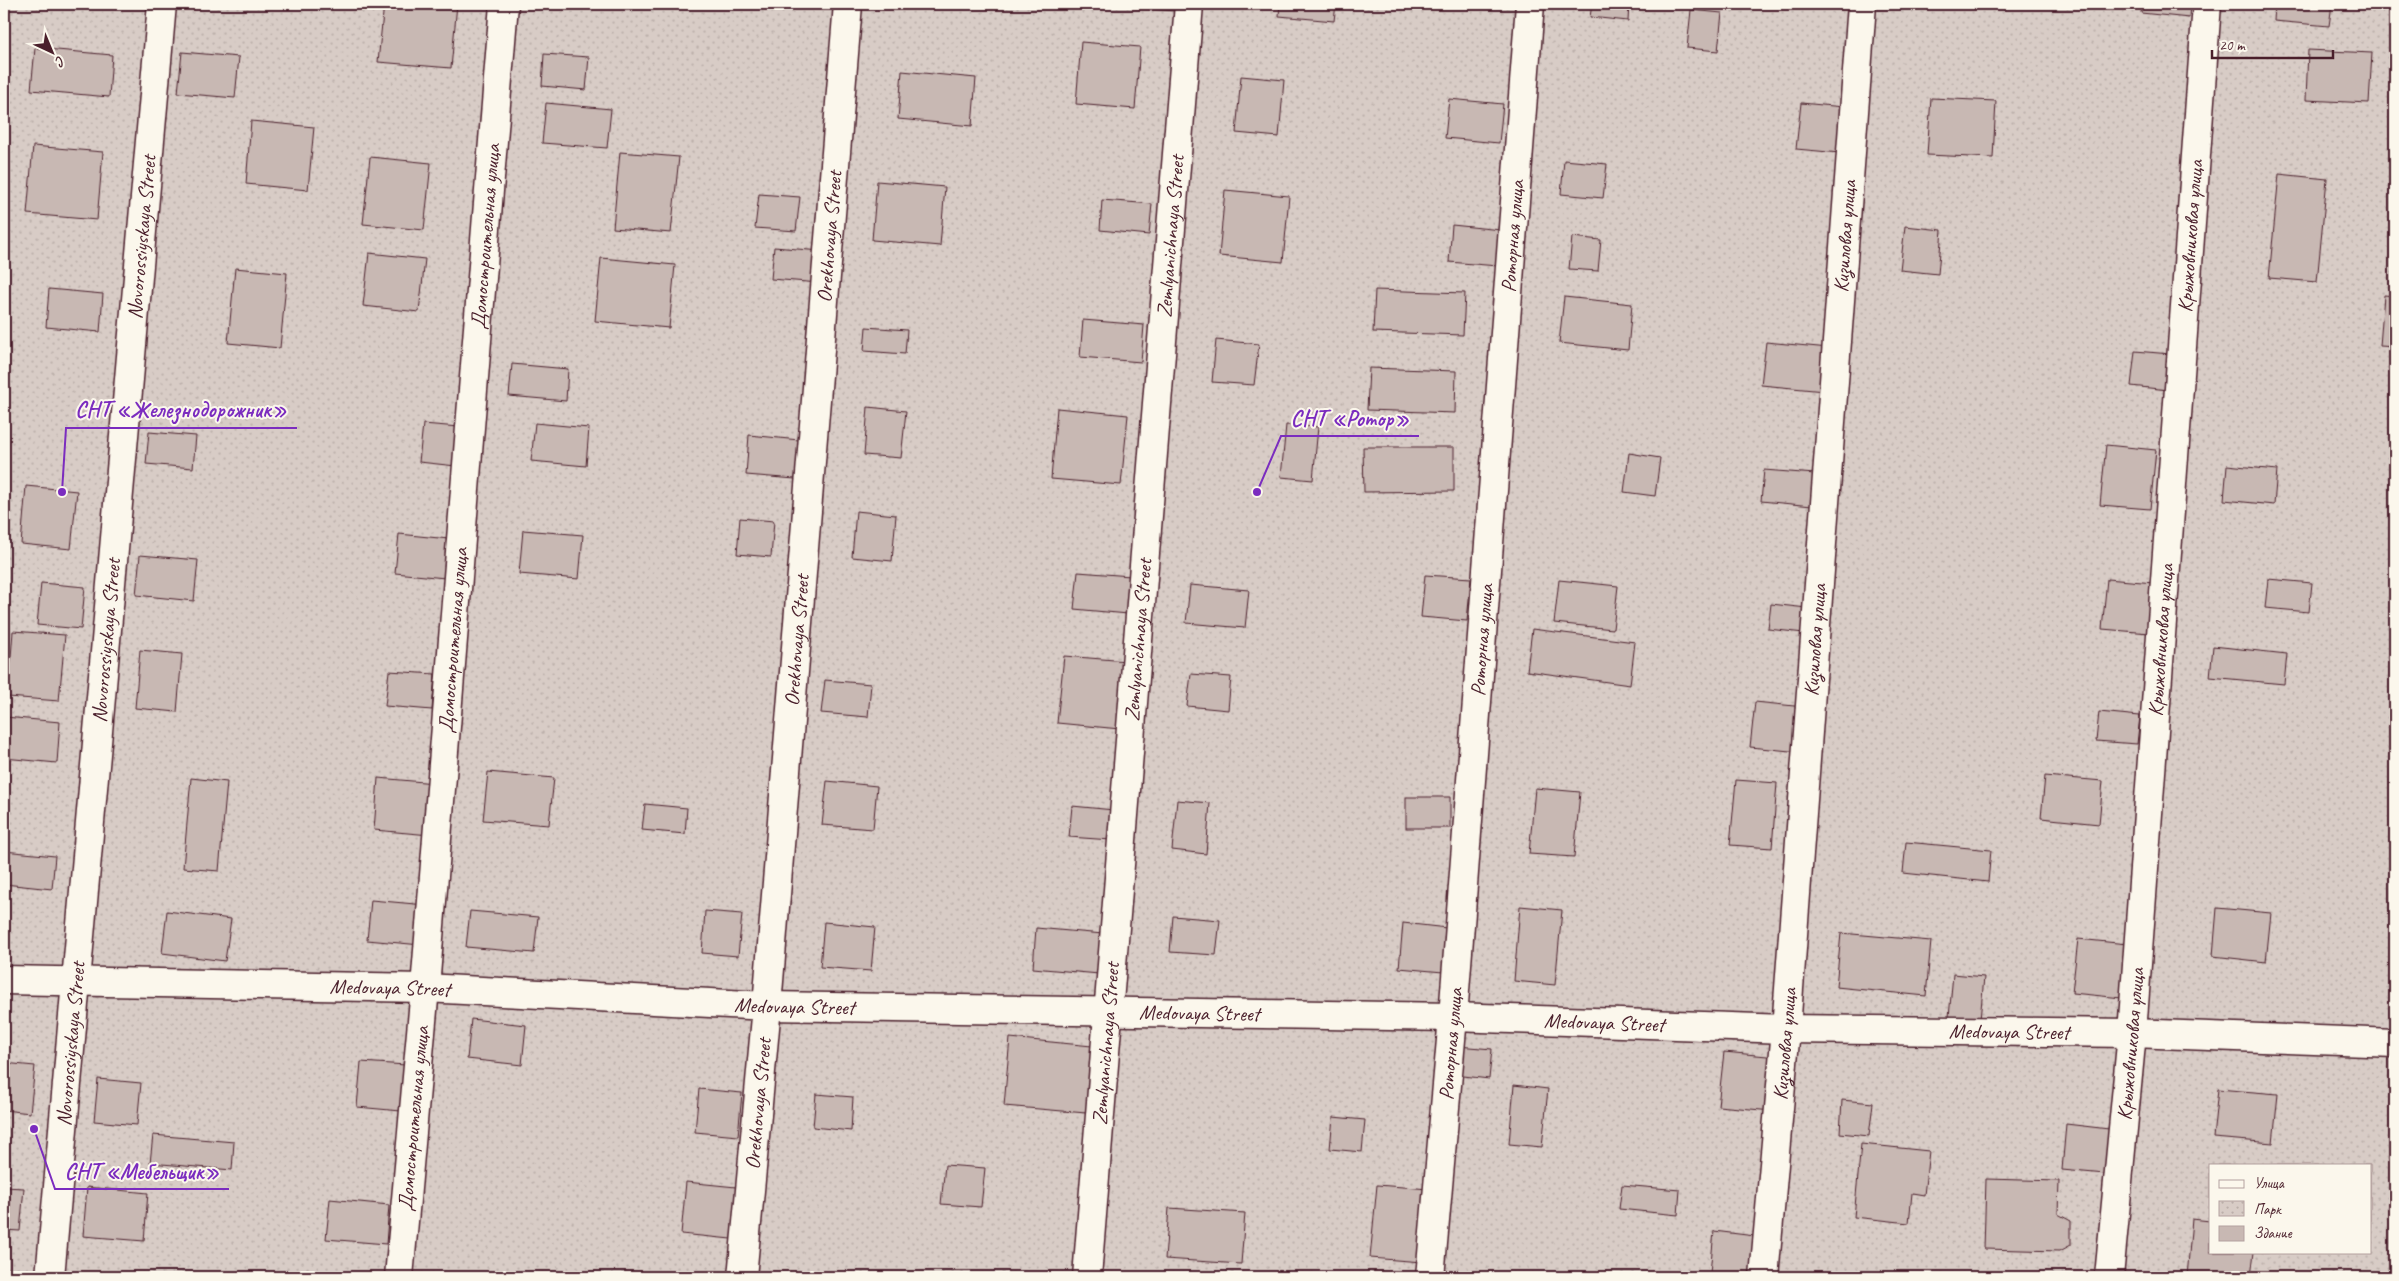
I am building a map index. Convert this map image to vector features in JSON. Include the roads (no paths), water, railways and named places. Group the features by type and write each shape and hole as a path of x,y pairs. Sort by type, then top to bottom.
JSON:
{"street":[{"name":"Novorossiyskaya Street","path":"50,1277 78,980 162,4"},
{"name":"Домостроительная улица","path":"399,1277 426,988 504,4"},
{"name":"Orekhovaya Street","path":"742,1277 767,1006 848,4"},
{"name":"Zemlyanichnaya Street","path":"1087,1277 1189,4"},
{"name":"Роторная улица","path":"1430,1277 1453,1017 1530,4"},
{"name":"Кизиловая улица","path":"1764,1277 1786,1029 1862,4"},
{"name":"Крыжовниковая улица","path":"2108,1277 2132,1034 2207,4"},
{"name":"Medovaya Street","path":"4,980 426,988 767,1006 1453,1017 1786,1029 2132,1034 2395,1043"}],"place":[{"name":"СНТ «Железнодорожник»","path":"62,492"},
{"name":"СНТ «Ротор»","path":"1257,492"},
{"name":"СНТ «Мебельщик»","path":"34,1129"}]}
